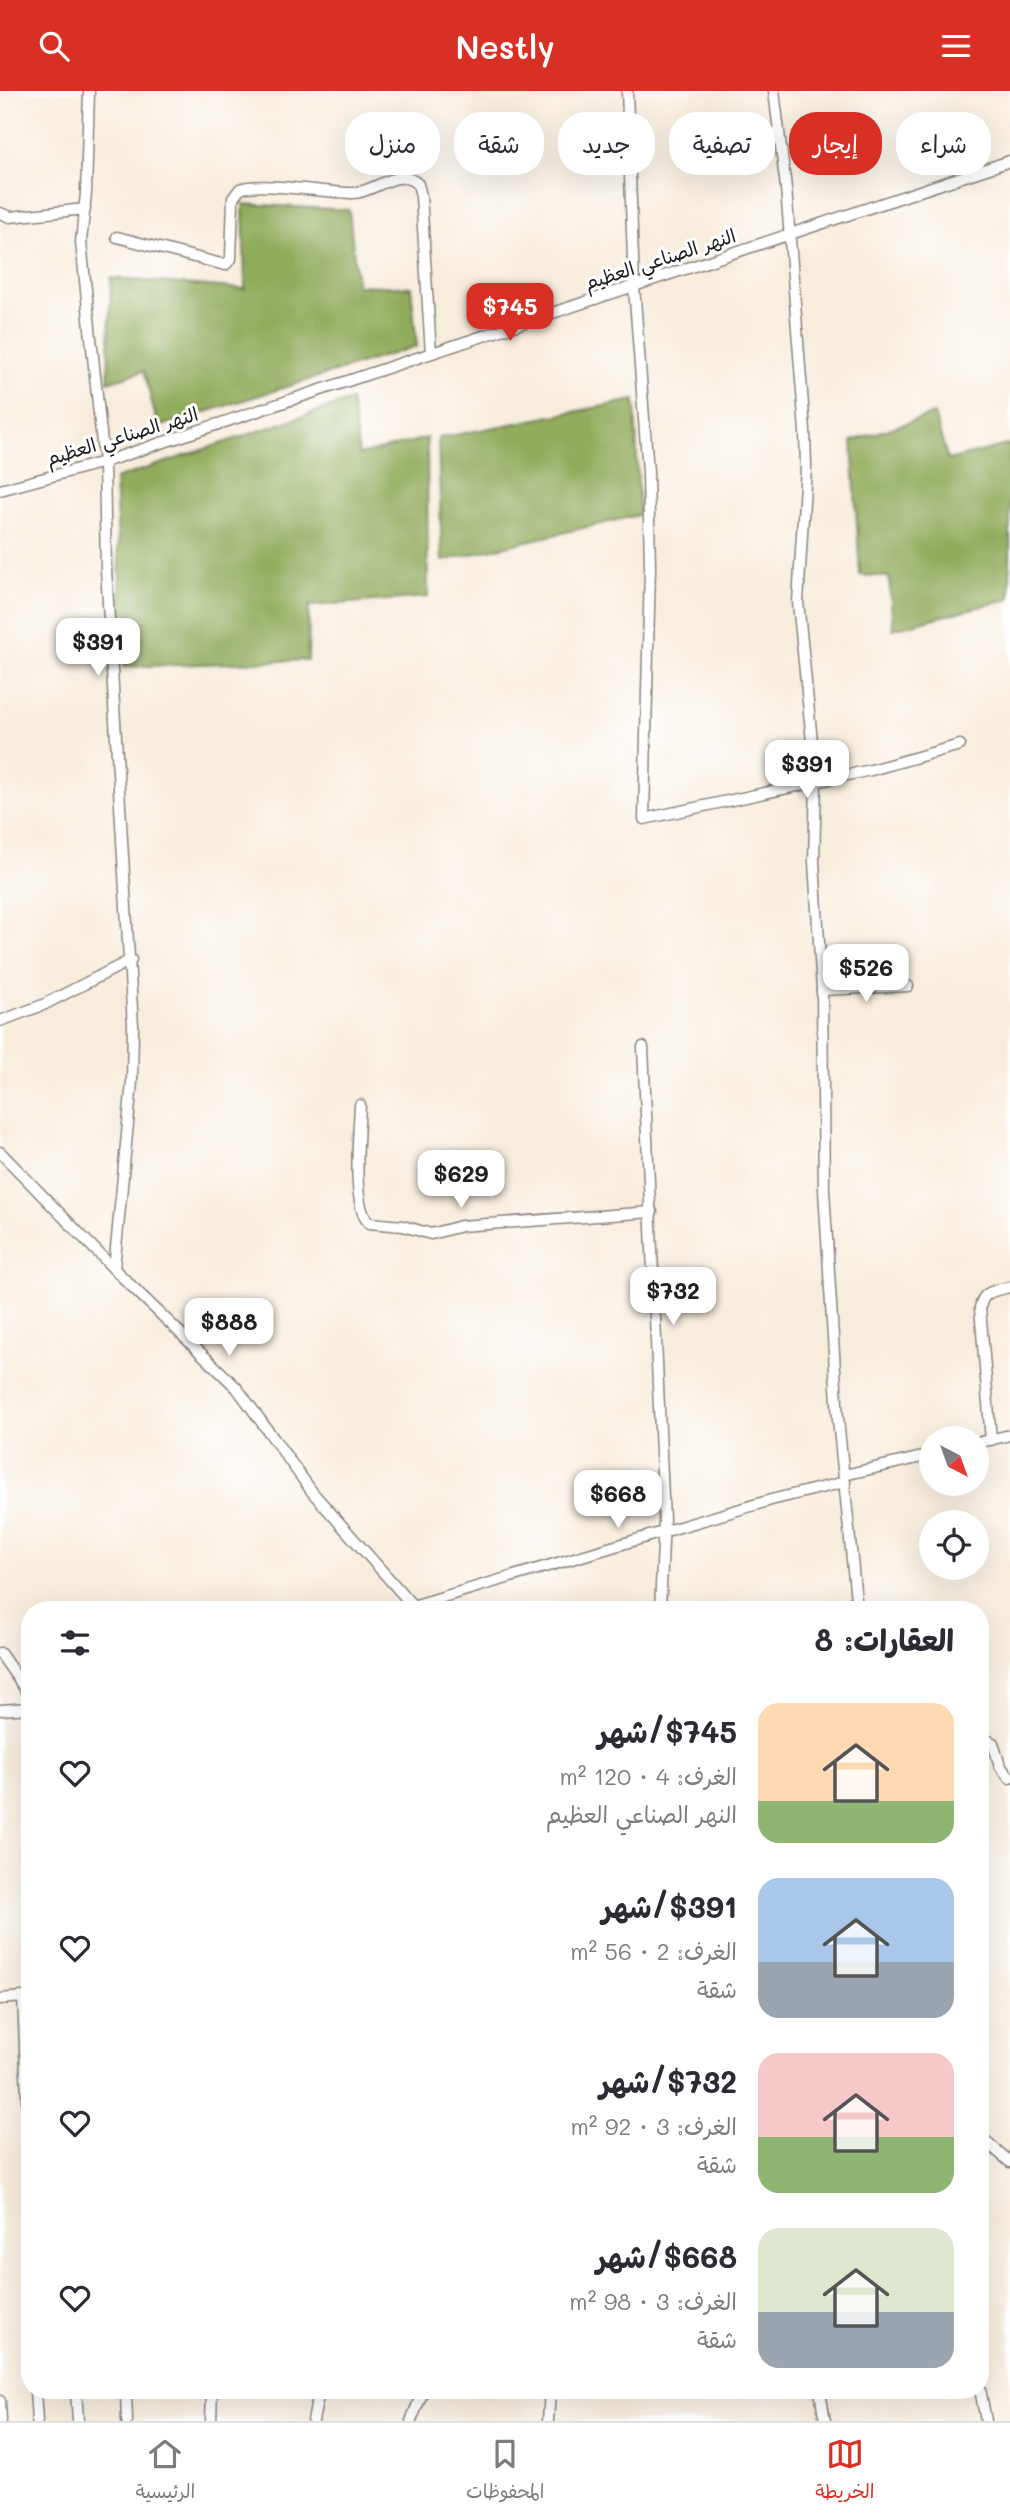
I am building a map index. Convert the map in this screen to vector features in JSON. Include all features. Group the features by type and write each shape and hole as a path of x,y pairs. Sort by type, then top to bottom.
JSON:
{"street":[{"path":"89,91 85,209 81,242 104,462 106,569 131,960 132,1082 114,1269"},
{"path":"627,91 634,286 648,472 649,616 645,819 871,771 960,745"},
{"path":"774,91 790,235 806,467 798,602 816,782 814,862 822,990 824,1191 845,1479 857,1601"},
{"name":"النهر الصناعي العظيم","path":"0,490 104,462 1010,161"},
{"path":"117,237 225,265 231,259 233,198 240,189 357,193 391,179 408,178 418,184 421,196 431,353"},
{"path":"0,213 10,217 85,209"},
{"path":"0,1021 43,1005 131,960"},
{"path":"822,990 908,986"},
{"path":"643,1047 664,1533 660,1601"},
{"path":"360,1105 359,1190 362,1215 369,1223 403,1226 431,1234 461,1226 652,1212"},
{"path":"0,1152 114,1269 237,1388 313,1493 409,1601"},
{"path":"1010,1287 987,1292 982,1298 980,1308 990,1440 1010,1435"},
{"path":"430,1601 919,1458"},
{"path":"0,1653 21,1683"},
{"path":"0,1710 21,1709"},
{"path":"989,1741 993,1743 1000,1766 1010,1778"},
{"path":"0,1999 21,1997"},
{"path":"989,2144 1010,2162"},
{"path":"36,2399 37,2421"},
{"path":"77,2399 78,2421"},
{"path":"126,2399 127,2421"},
{"path":"211,2421 212,2399"},
{"path":"313,2421 317,2399"},
{"path":"411,2421 420,2399"},
{"path":"548,2421 549,2399"},
{"path":"821,2399 825,2421"},
{"path":"982,2399 986,2421"},
{"path":"0,2401 1,2421"}],"green space":[{"path":"243,204 349,210 357,285 411,287 417,346 158,427 144,371 108,382 111,278 245,289"},
{"path":"351,400 359,455 427,438 428,597 309,606 308,660 124,667 115,479"},
{"path":"635,400 639,515 442,561 438,438"},
{"path":"934,414 948,460 1010,444 1010,599 893,629 889,577 860,575 852,441"}]}
